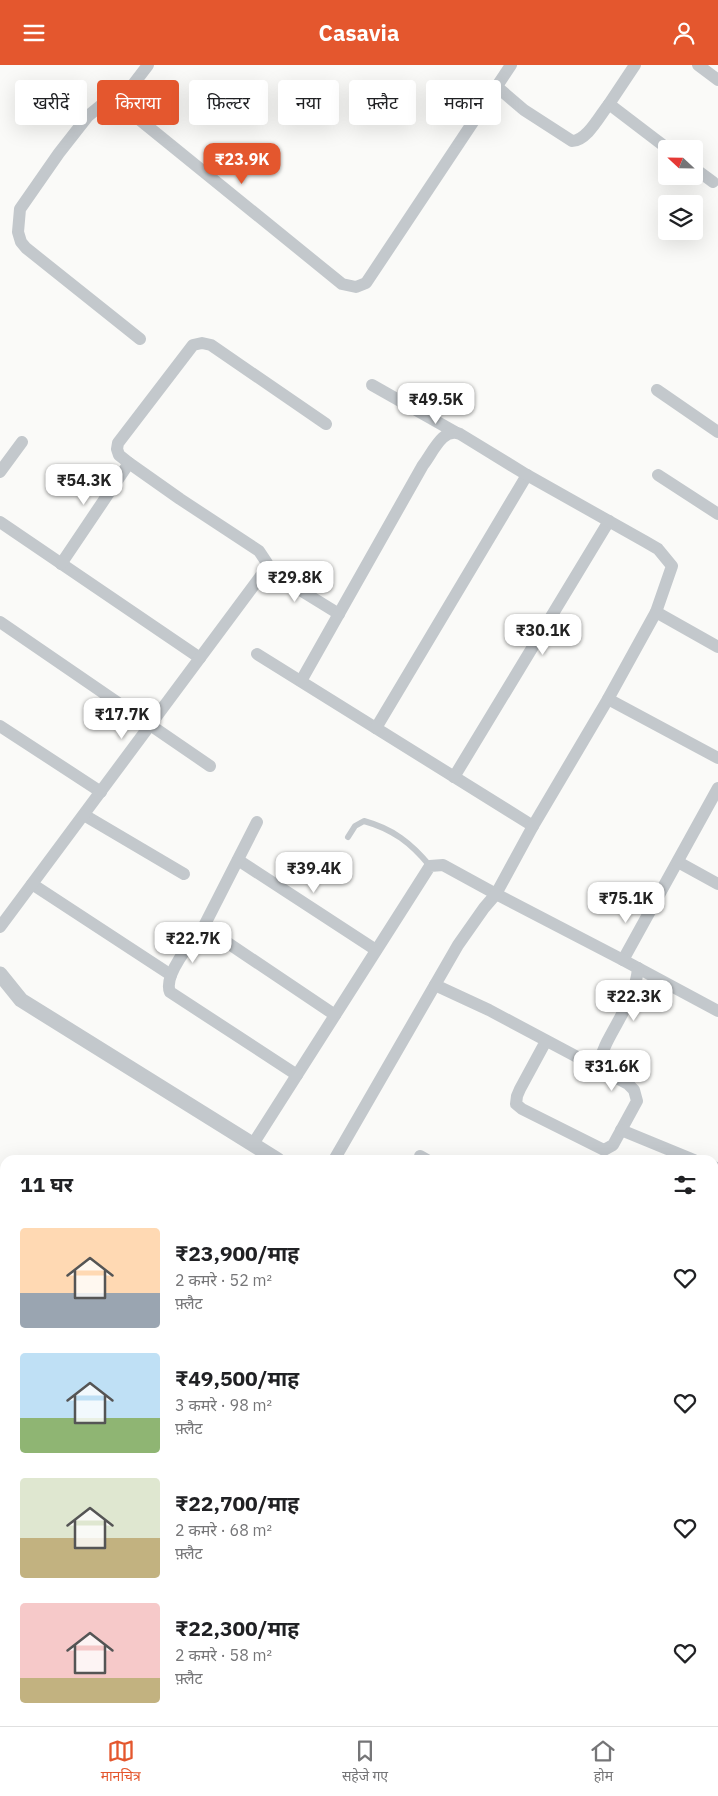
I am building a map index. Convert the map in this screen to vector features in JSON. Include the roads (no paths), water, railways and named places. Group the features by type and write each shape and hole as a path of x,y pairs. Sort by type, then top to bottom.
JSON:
{"street":[{"path":"137,80 148,65"},
{"path":"500,80 511,65"},
{"path":"501,90 524,110 572,141 577,141 584,137 609,104 634,65"},
{"path":"698,65 718,80"},
{"path":"609,104 658,141"},
{"path":"97,109 88,116 59,153 20,209 18,232 21,242 26,247 140,339"},
{"path":"146,125 342,283 356,287 366,283 470,125"},
{"path":"703,174 713,182"},
{"path":"0,927 266,569 267,563 259,551 129,463 119,455 118,443 193,345 202,343 210,345 326,424"},
{"path":"337,1155 458,945 496,894 533,826 608,699 656,612 672,566 658,549 372,385"},
{"path":"657,390 718,432"},
{"path":"301,681 423,465 444,436 449,432 455,432"},
{"path":"0,472 22,442"},
{"path":"61,564 129,463"},
{"path":"376,728 527,475"},
{"path":"658,475 718,514"},
{"path":"454,777 609,521"},
{"path":"0,522 200,658"},
{"path":"266,569 339,613"},
{"path":"656,612 718,647"},
{"path":"0,622 210,766"},
{"path":"257,654 533,826"},
{"path":"608,699 718,758"},
{"path":"0,726 100,792"},
{"path":"623,960 718,788"},
{"path":"84,815 184,874"},
{"path":"257,822 202,930 189,944 168,982 170,992 297,1075"},
{"path":"238,860 376,950"},
{"path":"678,862 718,884"},
{"path":"252,1145 430,866 442,865 718,1011"},
{"path":"32,884 171,975"},
{"path":"202,930 213,933 335,1015"},
{"path":"597,1068 606,1043 624,1011 637,981 638,968"},
{"path":"0,975 21,1000 269,1155"},
{"path":"435,985 489,1010 628,1084 637,1095 637,1101 613,1145 604,1149 518,1107 516,1104 517,1096 546,1041"},
{"path":"621,1130 682,1155"}],"lane":[{"path":"348,837 355,826 364,821 374,824 405,839 430,866"}]}
